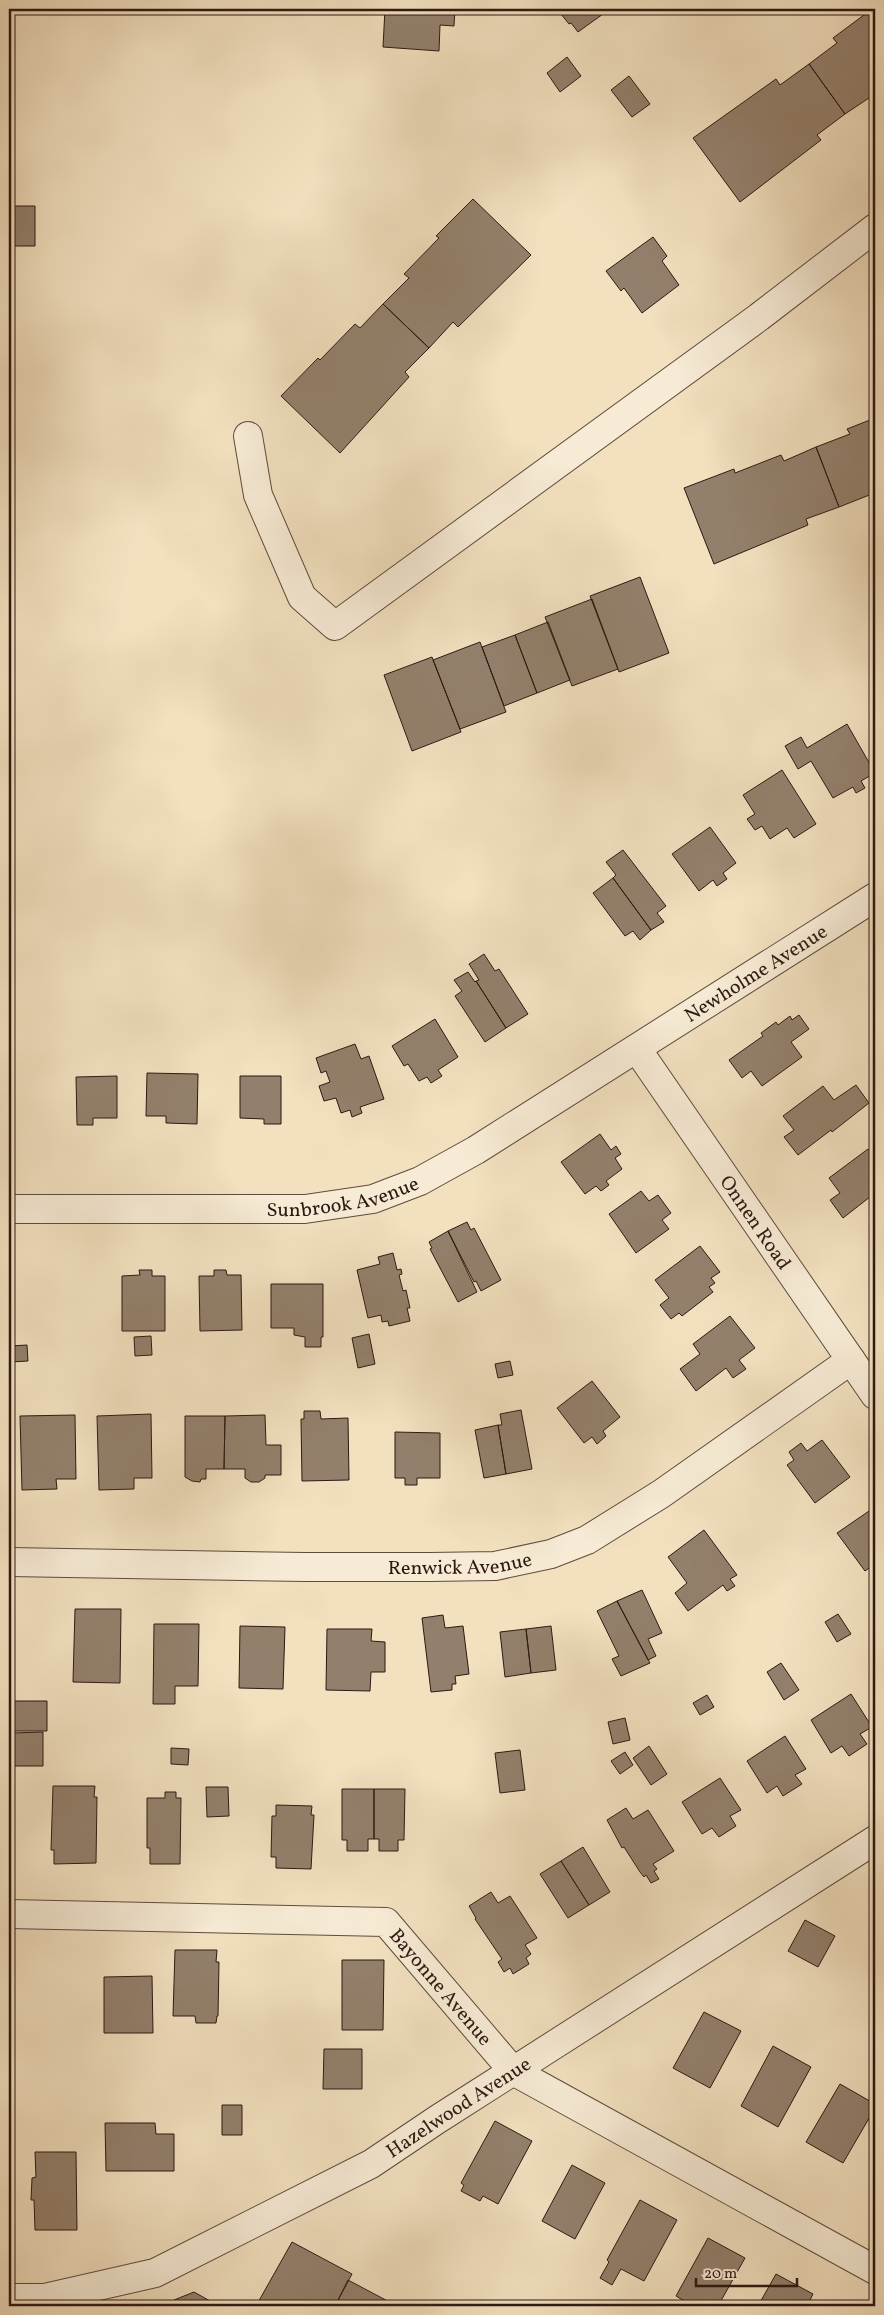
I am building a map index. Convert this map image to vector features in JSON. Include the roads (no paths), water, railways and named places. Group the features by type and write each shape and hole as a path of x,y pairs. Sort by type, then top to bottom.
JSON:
{"street":[{"path":"248,436 258,495 302,597 335,626 759,317 875,228"},
{"name":"Newholme Avenue","path":"637,1048 875,897"},
{"name":"Sunbrook Avenue","path":"9,1209 305,1209 373,1199 420,1181 476,1150 637,1048"},
{"name":"Onnen Road","path":"637,1048 875,1395"},
{"name":"Renwick Avenue","path":"9,1562 430,1567 495,1566 551,1554 587,1540 661,1494 851,1360"},
{"name":"Hazelwood Avenue","path":"9,2298 45,2298 154,2273 371,2164 875,1840"},
{"name":"Bayonne Avenue","path":"9,1914 386,1922 513,2071 875,2270"}]}
